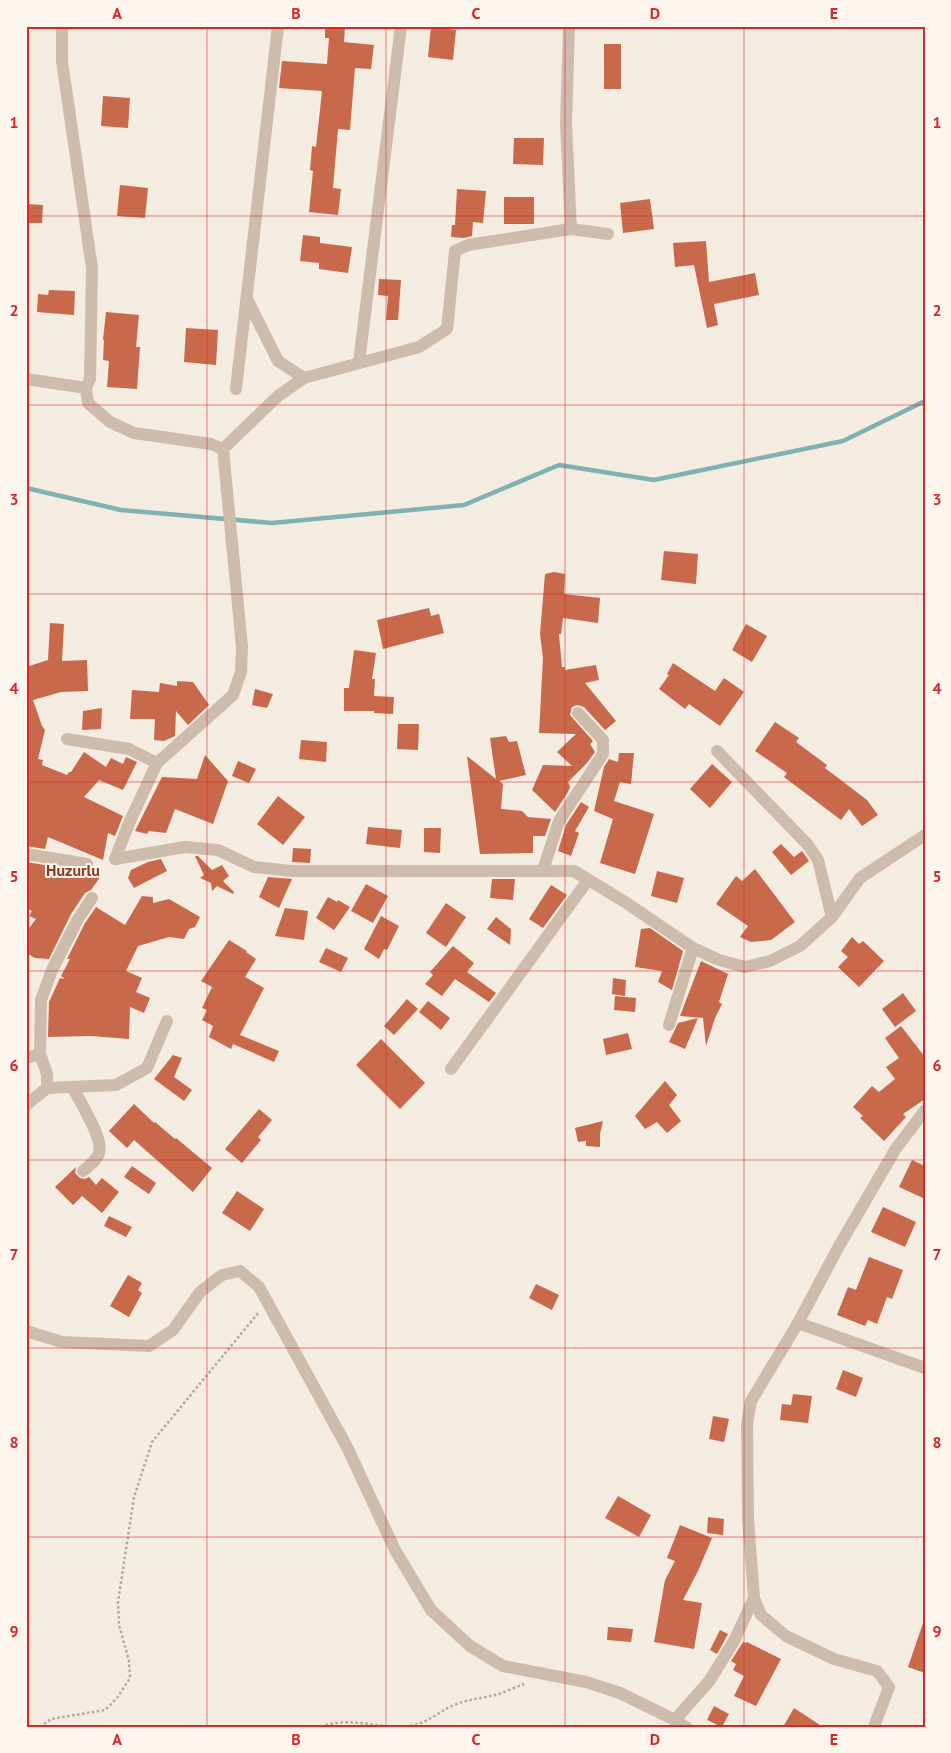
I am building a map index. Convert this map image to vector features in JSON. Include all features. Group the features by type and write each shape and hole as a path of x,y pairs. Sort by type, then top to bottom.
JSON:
{"street":[{"path":"62,26 62,61 92,268 90,380 86,388 88,403 110,422 134,432 211,444 223,449"},
{"path":"236,389 278,26"},
{"path":"359,362 401,26"},
{"path":"569,26 566,124 571,229"},
{"path":"223,449 278,396 304,378 419,347 447,329 454,251 468,246 571,229 608,234"},
{"path":"247,299 278,361 304,378"},
{"path":"26,379 86,388"},
{"path":"223,449 242,647 241,672 233,695 157,763 115,859 185,847 218,850 254,867 291,871 574,871 693,948 719,960 744,967 770,961 800,946 832,916 860,878 925,835"},
{"path":"543,870 559,820 603,754 603,740 578,713"},
{"path":"67,739 130,749 157,763"},
{"path":"717,751 808,845 818,860 832,916"},
{"path":"26,854 86,864"},
{"path":"451,1069 588,880"},
{"path":"48,1088 47,1074 40,1054 41,1000 52,970 78,919 92,898"},
{"path":"669,1025 693,948"},
{"path":"26,1105 48,1088 116,1085 147,1068 167,1021"},
{"path":"26,1058 40,1054"},
{"path":"73,1088 97,1132 100,1146 99,1154 83,1171"},
{"path":"874,1727 889,1687 877,1671 834,1659 786,1636 761,1615 754,1598 748,1518 748,1424 750,1401 798,1323 839,1246 895,1150 925,1110"},
{"path":"26,1331 62,1342 149,1346 173,1330 200,1292 222,1275 240,1271 258,1287 348,1447 395,1550 431,1610 470,1646 503,1666 586,1682 620,1693 686,1727"},
{"path":"798,1323 925,1368"},
{"path":"675,1720 710,1680 734,1641 754,1598"}],"path":[{"path":"40,1727 51,1719 105,1710 117,1698 130,1678 129,1661 119,1624 118,1602 134,1497 152,1442 267,1303"},
{"path":"321,1727 331,1722 408,1726 425,1722 453,1705 501,1693 525,1683 536,1672"}],"building":[{"path":"325,26 345,26 344,42 374,45 371,69 355,68 350,130 338,129 333,188 341,189 338,215 309,212 313,171 310,170 312,146 316,147 322,91 279,88 282,61 327,64 329,38 325,38"},
{"path":"431,27 456,30 453,60 428,57"},
{"path":"604,44 621,44 621,89 604,89"},
{"path":"103,96 130,98 128,128 101,126"},
{"path":"514,138 544,138 543,165 513,164"},
{"path":"120,185 148,188 145,218 117,216"},
{"path":"457,189 486,191 483,223 473,222 472,236 464,238 451,237 452,225 455,225"},
{"path":"504,197 534,197 534,224 504,224"},
{"path":"650,199 654,229 623,233 620,203"},
{"path":"26,204 43,205 42,223 26,223"},
{"path":"303,235 320,237 320,243 352,247 348,273 319,269 319,263 300,261"},
{"path":"706,241 709,282 755,273 759,295 714,304 718,325 707,328 694,265 675,267 673,243"},
{"path":"379,279 401,280 398,320 386,320 388,296 378,295"},
{"path":"49,290 75,291 74,315 37,312 38,294 48,295"},
{"path":"106,312 139,315 136,347 140,347 137,389 107,387 109,361 103,360"},
{"path":"186,328 218,330 216,365 184,362"},
{"path":"664,551 698,554 696,584 661,580"},
{"path":"554,572 565,574 564,594 600,598 598,623 563,618 561,634 559,634 562,667 565,667 565,670 596,665 599,680 585,683 616,721 605,730 584,707 577,705 572,707 570,715 593,741 590,744 595,752 568,782 570,787 568,792 555,812 532,790 543,765 572,766 557,752 576,734 539,733 543,658 540,634 545,574"},
{"path":"429,608 431,616 439,614 444,633 383,649 377,620"},
{"path":"50,623 64,624 62,661 87,660 88,691 61,692 33,700 45,730 38,759 43,760 42,765 67,775 84,752 106,767 111,758 123,764 126,757 137,762 123,790 99,780 84,797 123,816 115,836 108,833 103,860 48,837 45,849 26,846 26,667 48,660"},
{"path":"746,624 767,636 752,662 732,650"},
{"path":"354,650 376,653 372,679 375,679 374,696 394,697 393,714 374,713 374,711 344,711 344,688 349,688"},
{"path":"673,663 715,691 724,678 744,692 720,726 689,704 685,709 659,689 669,675 667,674"},
{"path":"177,681 193,682 209,705 188,725 176,711 175,736 164,741 154,740 155,719 130,719 132,690 159,692 160,683 177,686"},
{"path":"255,689 273,694 267,708 252,705"},
{"path":"102,708 101,729 82,730 83,711"},
{"path":"775,722 799,738 796,742 827,765 825,768 867,800 878,815 862,826 849,809 841,820 784,777 787,773 755,751"},
{"path":"398,724 419,724 418,750 397,749"},
{"path":"506,736 509,742 517,741 526,775 499,781 503,784 501,809 522,811 528,817 551,819 545,836 533,836 533,853 480,854 467,756 496,779 490,738"},
{"path":"301,740 327,742 326,762 299,759"},
{"path":"619,753 634,753 631,784 620,782 614,801 654,814 635,874 600,863 613,819 594,811 604,767 609,759 618,762"},
{"path":"205,755 228,781 213,824 175,809 166,833 149,831 147,834 135,831 162,777 197,779"},
{"path":"238,761 256,769 249,783 232,776"},
{"path":"712,764 732,782 710,808 690,789"},
{"path":"278,796 305,817 283,845 257,824"},
{"path":"581,802 589,807 575,831 579,833 571,856 558,851 566,825"},
{"path":"368,827 402,830 400,848 366,844"},
{"path":"424,828 441,828 440,853 424,852"},
{"path":"781,844 794,857 802,851 809,861 791,875 772,852"},
{"path":"293,848 311,849 310,863 292,862"},
{"path":"195,856 198,856 212,870 222,865 229,876 223,881 234,892 233,894 217,886 212,891 211,883 200,878 204,875"},
{"path":"161,859 167,871 134,888 128,878 131,870 148,862"},
{"path":"26,862 101,876 91,890 85,893 71,914 49,959 35,958 26,953 26,932 36,919 29,916 32,911 26,908"},
{"path":"755,869 795,922 771,940 751,942 740,937 748,926 716,904 736,876 742,881"},
{"path":"657,871 684,878 677,903 651,896"},
{"path":"268,877 292,879 279,908 259,897"},
{"path":"492,879 515,879 513,900 490,898"},
{"path":"366,884 388,896 373,923 351,911"},
{"path":"551,885 567,895 543,928 529,919"},
{"path":"142,896 153,897 153,903 169,899 200,917 195,927 189,929 184,939 169,937 138,946 126,971 142,978 136,992 150,998 144,1013 130,1007 129,1039 91,1036 48,1037 49,1002 60,978 65,979 61,976 70,959 67,959 85,923 96,907 125,925"},
{"path":"328,897 350,907 334,930 316,918"},
{"path":"446,903 466,917 446,947 426,933"},
{"path":"285,908 308,911 304,940 275,936"},
{"path":"381,916 399,926 387,950 384,949 379,959 364,949"},
{"path":"496,917 511,929 510,945 487,929"},
{"path":"650,928 683,951 672,990 658,982 662,971 635,967 641,929"},
{"path":"852,937 859,944 863,941 884,961 859,987 838,967 848,957 841,951"},
{"path":"229,940 256,959 245,977 264,988 240,1035 279,1051 274,1062 233,1044 231,1049 209,1037 213,1026 202,1020 207,1010 202,1008 212,987 201,981"},
{"path":"453,946 474,963 467,972 496,993 489,1002 455,979 442,996 425,984 433,975 430,972"},
{"path":"326,948 348,958 341,972 319,962"},
{"path":"701,961 728,974 719,1002 722,1004 715,1018 706,1046 703,1018 680,1016"},
{"path":"613,978 626,980 625,996 612,994"},
{"path":"903,993 916,1011 895,1027 882,1009"},
{"path":"615,996 636,998 635,1012 614,1010"},
{"path":"407,999 418,1009 394,1035 384,1026"},
{"path":"428,1001 450,1018 441,1030 419,1012"},
{"path":"698,1018 685,1049 669,1042 678,1023"},
{"path":"901,1026 925,1057 925,1099 903,1114 906,1117 884,1141 860,1118 863,1116 853,1107 872,1086 879,1092 895,1079 886,1067 899,1058 885,1038"},
{"path":"628,1033 632,1049 606,1055 603,1039"},
{"path":"381,1039 425,1083 400,1109 356,1065"},
{"path":"173,1055 182,1058 174,1077 192,1090 184,1101 154,1079"},
{"path":"665,1081 677,1095 669,1105 681,1121 667,1133 657,1122 645,1129 635,1116"},
{"path":"134,1104 154,1123 176,1138 212,1168 193,1192 134,1140 127,1148 109,1131"},
{"path":"259,1109 272,1120 258,1137 261,1140 242,1163 225,1149"},
{"path":"603,1121 600,1147 586,1146 586,1141 578,1142 575,1128"},
{"path":"912,1160 925,1166 925,1199 899,1187"},
{"path":"132,1166 156,1183 149,1194 124,1177"},
{"path":"76,1167 75,1173 80,1178 85,1179 89,1177 96,1185 102,1178 119,1192 102,1213 82,1196 73,1205 55,1187"},
{"path":"237,1191 264,1209 250,1231 222,1213"},
{"path":"883,1207 916,1222 905,1247 871,1232"},
{"path":"109,1216 132,1227 126,1237 104,1226"},
{"path":"869,1257 903,1270 892,1299 887,1297 877,1324 868,1320 865,1326 837,1315 848,1287 856,1290"},
{"path":"128,1275 142,1283 138,1290 142,1293 129,1317 110,1306"},
{"path":"536,1284 559,1295 552,1310 529,1298"},
{"path":"843,1370 863,1378 856,1397 836,1389"},
{"path":"793,1394 812,1396 808,1423 780,1420 782,1404 791,1405"},
{"path":"713,1416 729,1419 724,1442 709,1439"},
{"path":"618,1496 651,1515 639,1537 605,1518"},
{"path":"708,1517 724,1519 723,1535 707,1533"},
{"path":"680,1525 712,1538 683,1600 702,1603 694,1649 654,1642 665,1580 675,1561 667,1558"},
{"path":"923,1623 925,1623 925,1673 908,1667"},
{"path":"608,1627 633,1629 631,1642 607,1640"},
{"path":"720,1630 728,1634 717,1654 710,1650"},
{"path":"743,1642 747,1642 781,1659 756,1706 734,1696 744,1676 733,1670 736,1664 731,1661"},
{"path":"714,1706 729,1714 722,1727 707,1720"},
{"path":"794,1708 823,1727 783,1727"}],"waterway":[{"path":"26,488 121,510 272,523 464,505 559,465 654,480 843,441 925,401"}],"district":[{"name":"Huzurlu","path":"73,870"}]}
